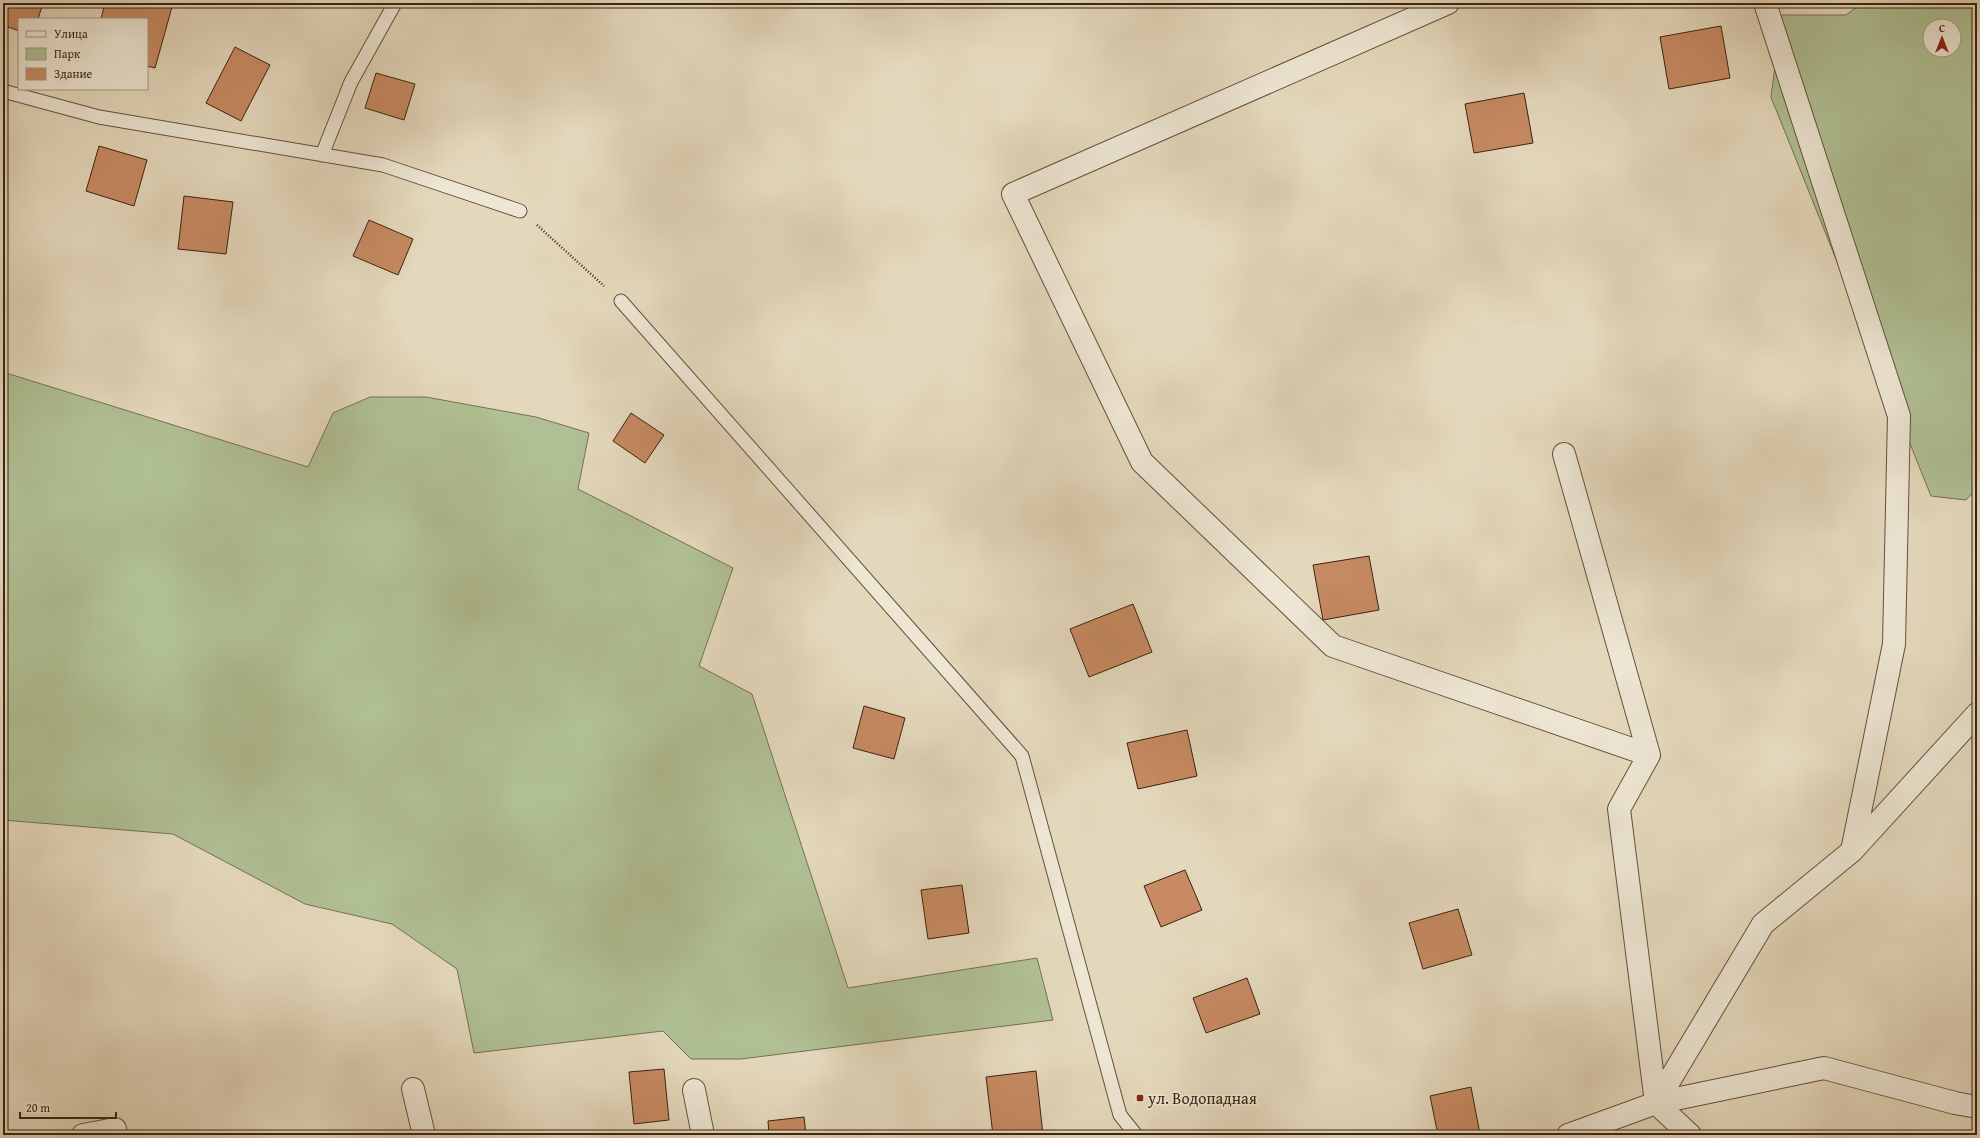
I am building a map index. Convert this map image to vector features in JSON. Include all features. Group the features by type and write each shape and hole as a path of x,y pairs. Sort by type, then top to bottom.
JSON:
{"street":[{"path":"1448,3 1013,194 1142,462 1333,646 1649,755"},
{"path":"1765,3 1899,416 1894,644 1852,851"},
{"path":"1564,454 1649,755 1620,809 1656,1103 1690,1135"},
{"path":"1656,1103 1763,924 1852,851 1977,714"},
{"path":"1568,1135 1656,1103 1824,1068 1955,1103 1977,1107"},
{"path":"413,1089 424,1135"},
{"path":"694,1090 703,1135"},
{"path":"83,1135 115,1129 116,1135"}],"lane":[{"path":"322,155 351,82 395,3"},
{"path":"3,90 99,117 383,165 520,211"},
{"path":"621,301 1022,756 1120,1115 1136,1135"}],"path":[{"path":"520,211 621,301"}],"green space":[{"path":"1862,3 1977,3 1977,488 1966,500 1931,496 1771,97 1782,15 1846,15"},
{"path":"3,372 308,467 333,413 370,397 426,397 536,417 589,433 578,489 733,568 699,666 752,694 848,988 1037,958 1053,1020 741,1059 691,1059 663,1031 474,1053 457,969 392,924 305,904 173,834 3,820"}],"building":[{"path":"3,3 43,3 38,18 18,18 18,31 3,25"},
{"path":"105,3 157,3 172,7 155,68 148,66 148,18 101,18"},
{"path":"1721,26 1730,78 1669,89 1660,37"},
{"path":"235,47 270,65 241,121 206,103"},
{"path":"376,73 415,84 404,120 365,108"},
{"path":"1524,93 1533,143 1474,153 1465,104"},
{"path":"99,146 147,160 134,206 86,191"},
{"path":"184,196 233,202 226,254 178,249"},
{"path":"369,220 413,239 398,275 353,256"},
{"path":"631,413 664,435 645,463 613,441"},
{"path":"1369,556 1379,610 1323,620 1313,565"},
{"path":"1133,604 1152,652 1089,677 1070,629"},
{"path":"864,706 905,718 894,759 853,748"},
{"path":"1187,730 1197,776 1138,789 1127,743"},
{"path":"1185,870 1202,910 1161,927 1144,886"},
{"path":"962,885 969,933 928,939 921,890"},
{"path":"1458,909 1472,955 1423,969 1409,923"},
{"path":"1247,978 1260,1014 1206,1033 1193,998"},
{"path":"664,1069 669,1120 634,1124 629,1072"},
{"path":"1036,1071 1043,1135 993,1135 986,1077"},
{"path":"1471,1087 1480,1134 1438,1135 1430,1096"},
{"path":"804,1117 806,1135 769,1135 768,1121"}],"place":[{"name":"ул. Водопадная","path":"1140,1098"}]}
